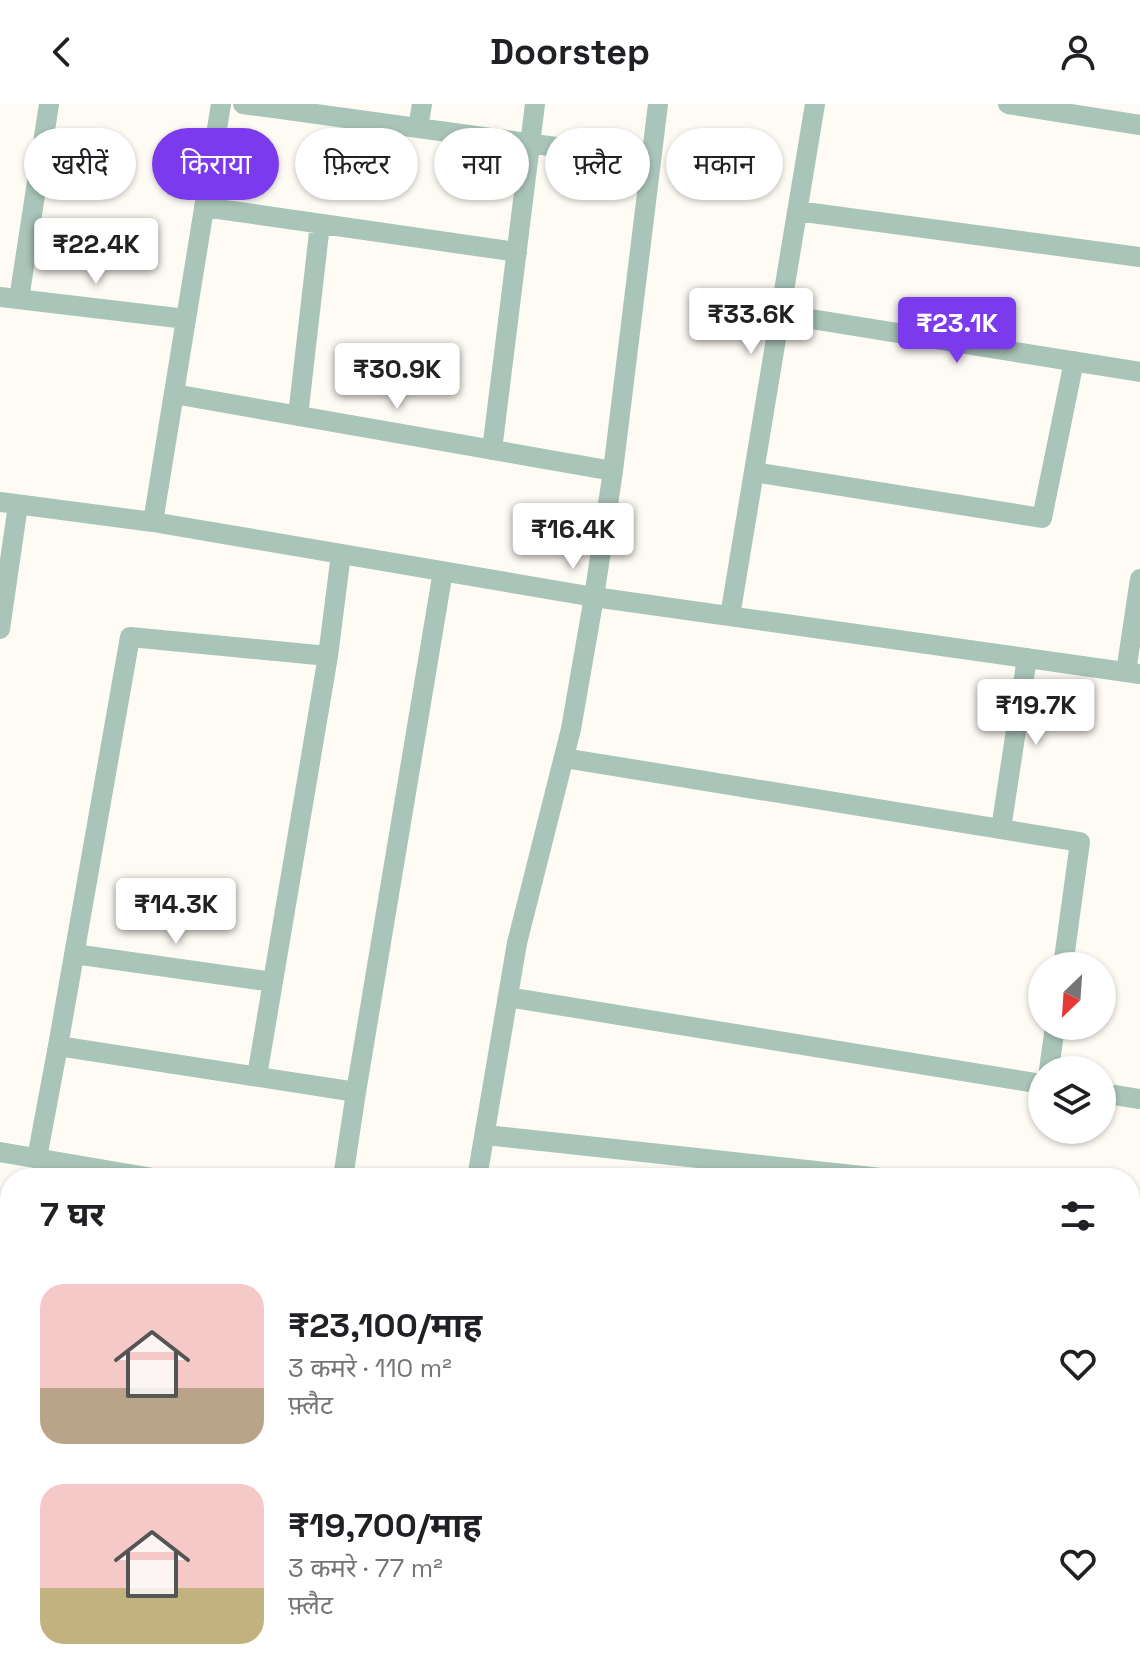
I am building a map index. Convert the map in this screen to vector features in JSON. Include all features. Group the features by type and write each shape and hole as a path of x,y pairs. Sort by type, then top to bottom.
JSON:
{"street":[{"path":"49,104 10,298 186,319"},
{"path":"153,522 221,104"},
{"path":"243,104 320,109 418,128 651,160"},
{"path":"418,128 422,104"},
{"path":"492,450 535,104"},
{"path":"479,1168 517,943 564,758 594,597 613,471 658,104"},
{"path":"730,616 815,104"},
{"path":"1008,104 1140,125"},
{"path":"204,207 517,252"},
{"path":"797,211 1140,257"},
{"path":"298,416 320,224"},
{"path":"780,314 1140,372"},
{"path":"754,472 1042,518 1074,361"},
{"path":"174,394 613,471"},
{"path":"0,629 9,504 153,522 594,597 1133,673 1140,579"},
{"path":"257,1076 328,656 341,554"},
{"path":"345,1168 443,571"},
{"path":"37,1158 130,637 328,656"},
{"path":"1001,829 1027,658"},
{"path":"564,758 1080,842 1065,952"},
{"path":"74,954 273,982"},
{"path":"508,997 1028,1082"},
{"path":"58,1046 356,1092"},
{"path":"1116,1095 1140,1099"},
{"path":"486,1135 789,1168"},
{"path":"0,1152 95,1168"}]}
